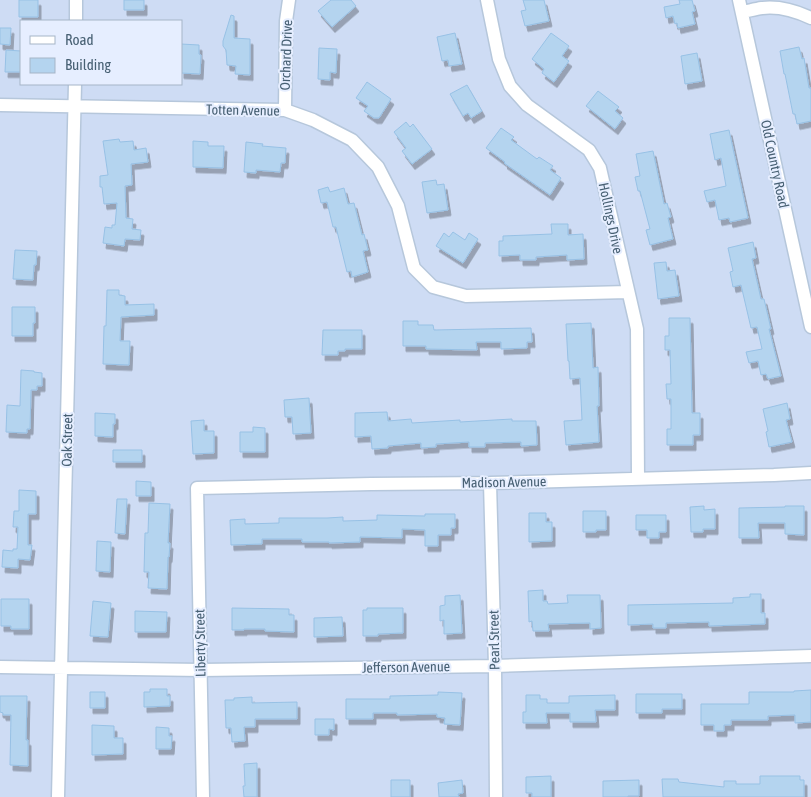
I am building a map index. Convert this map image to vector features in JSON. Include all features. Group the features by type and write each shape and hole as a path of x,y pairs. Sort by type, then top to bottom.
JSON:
{"street":[{"path":"76,0 76,20"},
{"name":"Orchard Drive","path":"285,110 286,20 289,0"},
{"name":"Hollings Drive","path":"486,0 499,59 510,86 527,105 589,150 600,168 637,329 638,479"},
{"path":"740,6 782,9 801,13 811,18"},
{"name":"Old Country Road","path":"740,6 811,324"},
{"name":"Oak Street","path":"58,797 75,85"},
{"name":"Totten Avenue","path":"0,105 285,110 313,120 352,140 378,167 398,206 414,268 433,287 466,296 628,292"},
{"name":"Madison Avenue","path":"198,488 490,483 811,473"},
{"name":"Pearl Street","path":"490,483 495,666 496,797"},
{"name":"Liberty Street","path":"198,488 203,797"},
{"name":"Jefferson Avenue","path":"0,666 201,670 495,666 811,656"}],"shaded area":[{"path":"0,0 811,0 811,797 0,797"}],"building":[{"path":"19,0 38,0 38,17 19,17"},
{"path":"124,0 144,0 144,10 124,10"},
{"path":"331,0 351,0 356,6 332,27 318,11"},
{"path":"523,0 544,0 549,21 525,26 521,11 526,10"},
{"path":"679,0 692,0 695,11 692,12 695,24 678,28 673,16 666,18 664,7 680,4"},
{"path":"231,15 234,16 234,38 250,39 250,75 235,74 236,66 227,65 223,41"},
{"path":"0,28 11,28 10,45 0,44"},
{"path":"455,33 462,64 449,66 448,60 442,61 437,37"},
{"path":"551,33 569,46 562,56 569,61 554,82 542,73 544,69 532,59"},
{"path":"182,44 199,45 199,54 201,55 200,74 182,73"},
{"path":"799,47 802,59 804,58 809,88 811,88 811,121 797,124 795,114 793,114 780,51"},
{"path":"319,48 337,49 336,73 330,72 330,80 318,79"},
{"path":"6,50 20,51 20,72 5,72"},
{"path":"697,53 702,81 685,84 681,56"},
{"path":"367,82 391,99 379,118 374,118 364,111 368,106 356,98"},
{"path":"467,85 482,111 471,118 468,113 463,116 450,94"},
{"path":"598,91 619,107 615,111 623,118 615,129 586,106"},
{"path":"406,122 410,127 413,124 432,149 412,164 402,151 406,148 394,132"},
{"path":"501,128 514,137 511,140 537,159 539,157 553,166 550,170 561,178 550,195 486,148"},
{"path":"729,130 748,218 730,222 729,218 719,220 715,200 707,202 704,191 726,186 721,158 715,160 710,134"},
{"path":"119,139 120,142 133,141 134,150 146,148 148,162 131,164 132,185 125,186 126,218 133,219 132,229 141,230 140,240 125,239 124,246 103,243 105,227 112,228 112,225 115,225 117,203 104,204 102,187 100,187 100,176 108,175 103,141"},
{"path":"193,141 208,142 208,146 224,146 223,168 193,167"},
{"path":"246,142 263,144 262,146 286,148 285,163 281,163 280,172 256,170 256,173 244,172"},
{"path":"653,151 664,204 667,203 671,217 668,218 673,239 650,245 646,230 650,229 635,177 640,176 636,154"},
{"path":"436,180 437,185 444,184 448,210 427,213 422,182"},
{"path":"328,187 330,192 344,188 348,204 354,203 368,250 363,251 368,272 352,277 351,271 347,272 336,227 333,227 327,202 321,203 318,190"},
{"path":"551,224 568,224 568,235 583,234 584,259 567,260 567,255 536,257 536,260 520,260 520,255 499,256 499,241 503,241 503,236 552,234"},
{"path":"453,232 465,240 469,233 478,239 463,263 436,246 444,233 449,237"},
{"path":"753,242 756,258 752,259 761,299 764,299 771,329 769,329 781,376 768,379 766,374 761,375 758,361 749,363 746,352 762,349 757,327 751,328 741,285 733,287 730,272 733,271 728,248"},
{"path":"15,250 37,251 33,280 13,279"},
{"path":"666,262 667,271 675,270 679,296 658,299 654,263"},
{"path":"107,290 119,290 119,295 125,296 125,305 154,304 154,315 121,317 120,341 130,341 129,365 103,364"},
{"path":"12,307 35,307 33,336 12,336"},
{"path":"669,318 690,318 692,413 700,413 700,435 693,435 693,445 667,445 667,429 671,429 671,399 667,399 666,384 671,384 670,350 665,350 665,336 669,336"},
{"path":"403,321 418,321 418,325 433,325 434,330 531,328 532,342 527,342 527,348 501,349 501,342 476,342 477,350 426,349 426,346 403,346"},
{"path":"591,323 593,368 598,367 599,406 597,406 599,442 566,445 564,421 582,420 580,378 570,379 566,324"},
{"path":"323,330 362,330 362,349 345,349 345,351 338,351 338,355 322,355"},
{"path":"21,370 42,373 42,386 37,386 37,390 31,390 30,429 27,429 27,433 6,432 7,405 20,406"},
{"path":"309,398 311,433 293,434 292,417 285,417 284,400"},
{"path":"787,403 790,419 786,420 792,442 769,447 766,432 768,431 763,409"},
{"path":"387,412 388,421 411,419 412,423 512,419 512,421 536,421 537,445 521,446 521,442 485,443 485,447 469,447 469,442 436,444 436,447 421,448 421,443 372,449 371,436 355,437 355,413"},
{"path":"95,413 115,414 113,437 95,436"},
{"path":"204,420 204,431 214,431 214,453 193,454 191,421"},
{"path":"253,427 265,428 265,452 240,452 240,432 253,432"},
{"path":"113,450 142,450 142,462 113,462"},
{"path":"136,481 151,482 151,496 136,496"},
{"path":"19,490 36,491 36,514 28,514 28,545 32,545 30,560 18,559 18,568 2,567 3,550 13,551 13,549 17,549 18,527 13,527 14,511 19,511"},
{"path":"117,499 127,499 125,534 115,533"},
{"path":"149,503 170,504 167,589 148,588 149,572 144,572 145,533 148,533"},
{"path":"704,506 704,510 715,509 715,529 691,532 690,507"},
{"path":"804,506 804,535 785,534 785,523 758,523 759,538 739,538 739,508"},
{"path":"583,511 606,511 606,530 583,532"},
{"path":"529,513 546,513 546,522 552,522 552,541 529,542"},
{"path":"425,514 455,514 455,528 451,528 451,535 438,535 438,546 425,546 425,530 402,529 402,538 360,537 360,542 329,543 302,542 302,539 262,539 262,544 231,545 230,520 245,519 245,524 279,523 279,518 343,517 343,521 377,520 377,515 425,516"},
{"path":"636,515 666,515 666,532 659,532 659,538 647,538 647,530 636,530"},
{"path":"97,541 111,542 110,572 96,571"},
{"path":"543,590 543,601 547,601 548,604 568,603 567,595 600,595 601,628 590,629 590,623 548,624 549,631 533,631 532,621 529,622 528,591"},
{"path":"750,594 761,594 761,613 765,613 765,624 709,626 709,622 666,623 666,628 653,628 653,624 628,625 628,605 733,603 733,598 750,597"},
{"path":"460,595 462,633 444,634 444,620 440,621 440,606 445,605 445,596"},
{"path":"1,599 29,599 29,629 11,629 11,626 1,626"},
{"path":"93,601 111,603 108,637 90,636"},
{"path":"232,608 289,609 289,615 294,615 294,632 265,631 265,629 232,630"},
{"path":"367,608 403,608 403,633 363,636 363,610 367,610"},
{"path":"135,611 167,612 166,632 135,632"},
{"path":"342,617 343,636 314,637 314,618"},
{"path":"150,689 167,689 167,696 170,696 170,706 144,707 144,692 150,692"},
{"path":"811,690 811,722 795,723 795,715 768,716 768,720 731,720 731,725 724,725 724,731 714,731 714,725 701,725 701,704 749,704 749,692"},
{"path":"90,692 105,692 105,708 90,708"},
{"path":"438,692 462,693 460,725 444,724 445,718 437,717 437,714 397,715 397,713 373,713 373,719 346,719 346,699 390,699 390,696 438,695"},
{"path":"636,694 682,694 682,709 662,709 662,713 636,713"},
{"path":"526,695 540,695 540,699 547,699 547,703 569,703 569,696 615,695 615,710 595,710 596,722 570,722 570,713 546,713 547,723 523,723 523,712 526,712"},
{"path":"0,696 27,696 26,740 28,740 28,766 10,765 11,715 3,715 0,712"},
{"path":"252,697 252,703 297,702 297,719 255,719 255,727 244,727 245,741 232,742 231,728 226,728 225,700"},
{"path":"315,719 334,719 334,730 329,729 329,735 315,735"},
{"path":"92,725 114,726 114,738 123,738 123,754 92,755"},
{"path":"156,727 169,728 169,736 172,736 171,749 156,749"},
{"path":"257,763 257,797 244,797 244,764"},
{"path":"551,776 551,797 532,797 532,793 526,793 526,777"},
{"path":"760,776 800,776 800,780 804,780 804,797 663,797 662,779 678,779 679,782 724,787 724,781 736,781 736,784 760,784"},
{"path":"391,780 410,780 410,797 391,797"},
{"path":"462,780 463,793 458,794 459,797 439,797 438,783"},
{"path":"639,780 639,796 603,797 603,781"}]}
